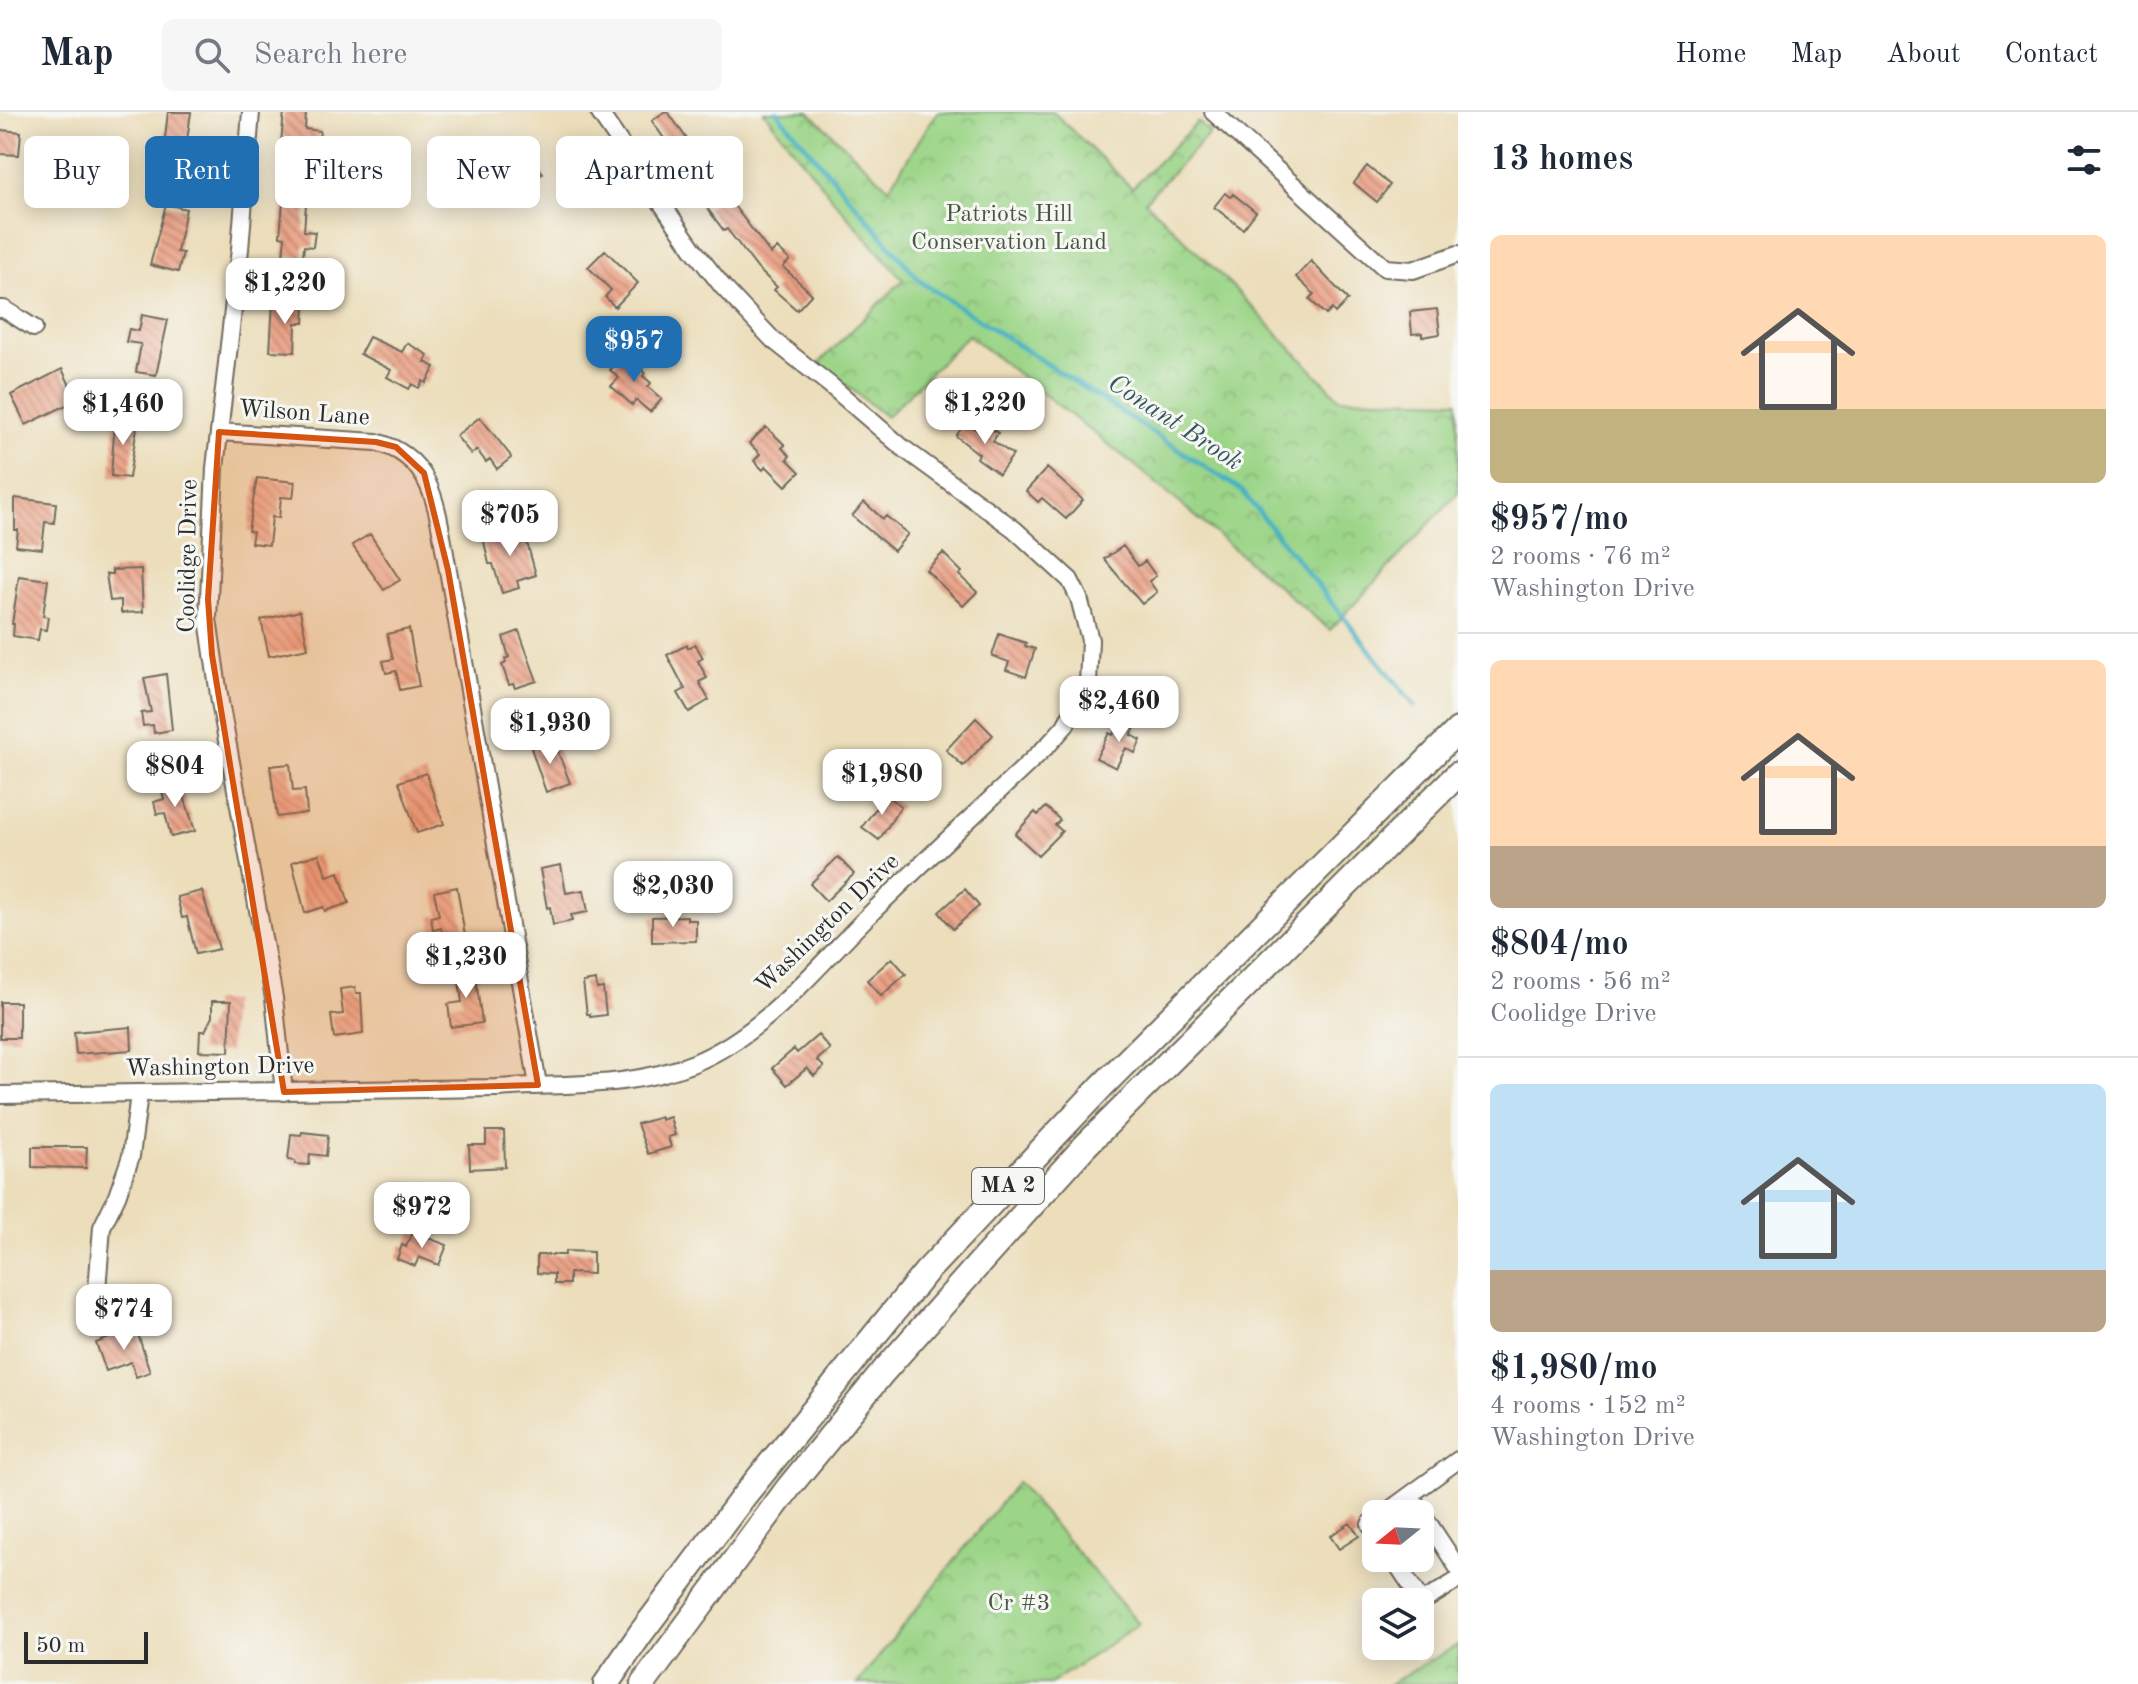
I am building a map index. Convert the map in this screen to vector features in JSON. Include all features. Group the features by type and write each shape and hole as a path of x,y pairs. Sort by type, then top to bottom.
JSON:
{"highway":[{"name":"MA 2","path":"606,1684 744,1496 926,1272 1101,1087 1458,730"},
{"name":"MA 2","path":"643,1684 789,1487 883,1372 1005,1234 1085,1146 1458,774"}],"street":[{"name":"Coolidge Drive","path":"251,112 240,249 214,480 208,619 220,702 274,998 284,1092"},
{"name":"Washington Drive","path":"0,1095 581,1086 648,1077 704,1058 752,1029 774,1011 1065,726 1088,683 1090,664 1090,640 1079,598 1070,580 1014,529 903,448 773,340 723,287 693,249 599,112"},
{"path":"1213,112 1385,268 1413,270 1458,254"},
{"path":"0,309 34,328"},
{"name":"Wilson Lane","path":"219,432 376,442 396,447 424,473 434,501 448,570 538,1085"},
{"path":"95,1315 102,1227 131,1156 139,1094"},
{"path":"1403,1500 1458,1460"},
{"path":"1410,1495 1458,1568"},
{"path":"1402,1572 1422,1602 1458,1580"}],"highlighted area":[{"path":"219,432 376,442 396,447 424,473 448,570 538,1085 284,1092 212,655 208,599"}],"green space":[{"name":"Patriots Hill Conservation Land","path":"764,112 809,112 889,188 937,112 1053,112 1132,188 1198,122 1210,133 1145,201 1339,398 1458,401 1458,493 1330,630 1136,466 968,335 886,417 819,363 903,280 837,204"},
{"name":"Cr #3","path":"1017,1482 1139,1624 1050,1684 857,1684"},
{"path":"1458,1645 1458,1684 1389,1684 1434,1660"}],"building":[{"path":"168,112 191,112 188,136 165,136"},
{"path":"284,112 306,113 305,129 320,131 319,136 282,136"},
{"path":"668,112 685,136 662,136 652,121"},
{"path":"0,130 21,132 19,155 0,154"},
{"path":"1367,166 1390,185 1377,202 1354,183"},
{"path":"1225,193 1231,197 1233,194 1256,212 1243,229 1214,207"},
{"path":"165,208 186,209 177,252 183,253 178,272 150,265"},
{"path":"282,208 306,208 304,231 315,232 313,247 304,246 303,257 283,256 285,237 280,236"},
{"path":"707,208 736,208 771,254 777,248 790,260 783,267 812,294 797,310 774,290 777,287 758,269 727,229 724,231"},
{"path":"605,250 638,283 615,307 605,297 611,290 588,267"},
{"path":"1311,261 1348,300 1335,313 1332,309 1326,315 1309,299 1314,294 1296,277"},
{"path":"273,302 290,302 290,306 305,307 304,323 296,323 295,352 270,351"},
{"path":"1437,309 1440,334 1422,337 1422,333 1412,334 1410,312"},
{"path":"142,315 168,320 156,375 136,372 141,344 126,342 129,329 139,331"},
{"path":"369,337 402,352 407,343 428,355 425,362 435,367 426,383 423,381 419,388 412,384 409,389 387,377 391,370 360,354"},
{"path":"625,354 645,373 643,376 651,383 648,387 662,399 650,412 636,400 632,405 611,386 619,378 610,370"},
{"path":"62,369 77,400 26,425 11,395"},
{"path":"480,417 511,458 497,469 490,459 486,462 477,450 471,454 456,436"},
{"path":"115,419 138,421 129,478 111,476"},
{"path":"966,422 978,431 984,423 998,433 993,441 1013,455 999,474 977,458 979,454 956,436"},
{"path":"766,427 785,445 782,448 790,456 787,459 800,472 786,486 766,466 763,470 754,461 760,454 749,443"},
{"path":"1047,468 1083,500 1066,519 1042,498 1038,502 1026,491"},
{"path":"257,478 295,482 293,498 281,497 279,518 272,517 269,545 251,543 253,532 248,531"},
{"path":"15,498 56,503 54,523 45,522 42,549 16,546"},
{"path":"864,502 883,519 886,516 908,534 894,551 852,516"},
{"path":"523,528 536,575 517,581 519,588 502,593 493,564 489,564 483,537"},
{"path":"370,534 400,580 384,590 352,545"},
{"path":"1123,546 1138,566 1145,561 1156,576 1149,581 1157,592 1142,604 1104,559"},
{"path":"943,553 977,592 963,606 926,570"},
{"path":"141,569 143,612 121,613 121,600 110,601 106,574 112,574 112,570"},
{"path":"19,576 48,580 43,616 48,617 46,630 40,629 38,640 13,636"},
{"path":"300,611 308,648 269,656 261,620"},
{"path":"409,629 419,686 400,690 396,671 386,673 383,661 393,659 387,634"},
{"path":"519,631 537,681 515,688 513,684 509,685 502,665 509,657 503,637"},
{"path":"999,634 1035,649 1026,677 1006,670 1009,662 992,656"},
{"path":"695,644 703,658 698,661 707,678 699,682 709,700 689,712 678,693 685,689 667,655"},
{"path":"166,674 172,730 154,733 153,725 143,726 141,713 151,712 144,678"},
{"path":"976,718 993,735 963,766 946,750"},
{"path":"1121,719 1136,726 1131,735 1141,740 1135,753 1126,748 1116,768 1096,758 1109,733 1113,735"},
{"path":"553,739 570,783 546,792 531,748"},
{"path":"290,764 293,791 305,790 307,813 277,817 270,766"},
{"path":"426,773 444,824 417,833 399,782"},
{"path":"179,780 195,831 171,837 165,813 157,814 154,802 164,799 160,784"},
{"path":"886,795 901,806 879,840 862,827"},
{"path":"1046,807 1060,820 1055,825 1062,831 1038,855 1015,834 1035,812 1038,815"},
{"path":"319,854 327,876 339,872 349,903 325,911 323,907 305,913 292,862"},
{"path":"838,857 854,874 826,901 810,884"},
{"path":"561,865 566,893 584,890 588,912 571,915 572,921 553,925 540,869"},
{"path":"457,887 466,942 445,946 441,928 433,930 431,917 439,915 434,892"},
{"path":"965,889 979,906 953,929 939,912"},
{"path":"202,891 219,949 196,954 187,917 182,918 177,897"},
{"path":"687,916 687,920 696,920 696,941 652,942 652,917"},
{"path":"892,958 906,974 881,996 867,980"},
{"path":"474,965 482,1023 451,1027 448,1004 462,1002 457,967"},
{"path":"596,980 597,989 603,988 606,1015 590,1017 583,982"},
{"path":"355,987 356,993 361,993 363,1034 334,1038 331,1015 343,1014 340,989"},
{"path":"212,1001 231,1001 229,1052 199,1051 200,1031 205,1031 212,1017"},
{"path":"0,1002 19,1002 19,1038 0,1038"},
{"path":"131,1027 132,1050 76,1054 74,1032"},
{"path":"818,1035 830,1049 817,1060 824,1067 814,1076 807,1068 787,1085 772,1068 794,1049 797,1053"},
{"path":"661,1117 661,1120 670,1117 675,1135 668,1137 671,1147 648,1154 637,1124"},
{"path":"486,1131 504,1131 505,1167 470,1169 469,1145 486,1145"},
{"path":"302,1132 328,1135 326,1156 310,1154 309,1165 288,1160 291,1134 301,1135"},
{"path":"32,1147 87,1147 86,1168 32,1167"},
{"path":"412,1232 447,1245 439,1265 419,1257 415,1266 397,1259 402,1245 406,1247"},
{"path":"565,1251 593,1252 593,1274 569,1273 569,1284 554,1284 554,1274 537,1273 537,1255 565,1255"},
{"path":"136,1328 150,1372 136,1377 131,1362 106,1371 96,1343"},
{"path":"1350,1523 1359,1536 1339,1549 1330,1536"}],"waterway":[{"name":"Conant Brook","path":"777,112 921,282 1241,490 1415,706"}]}
